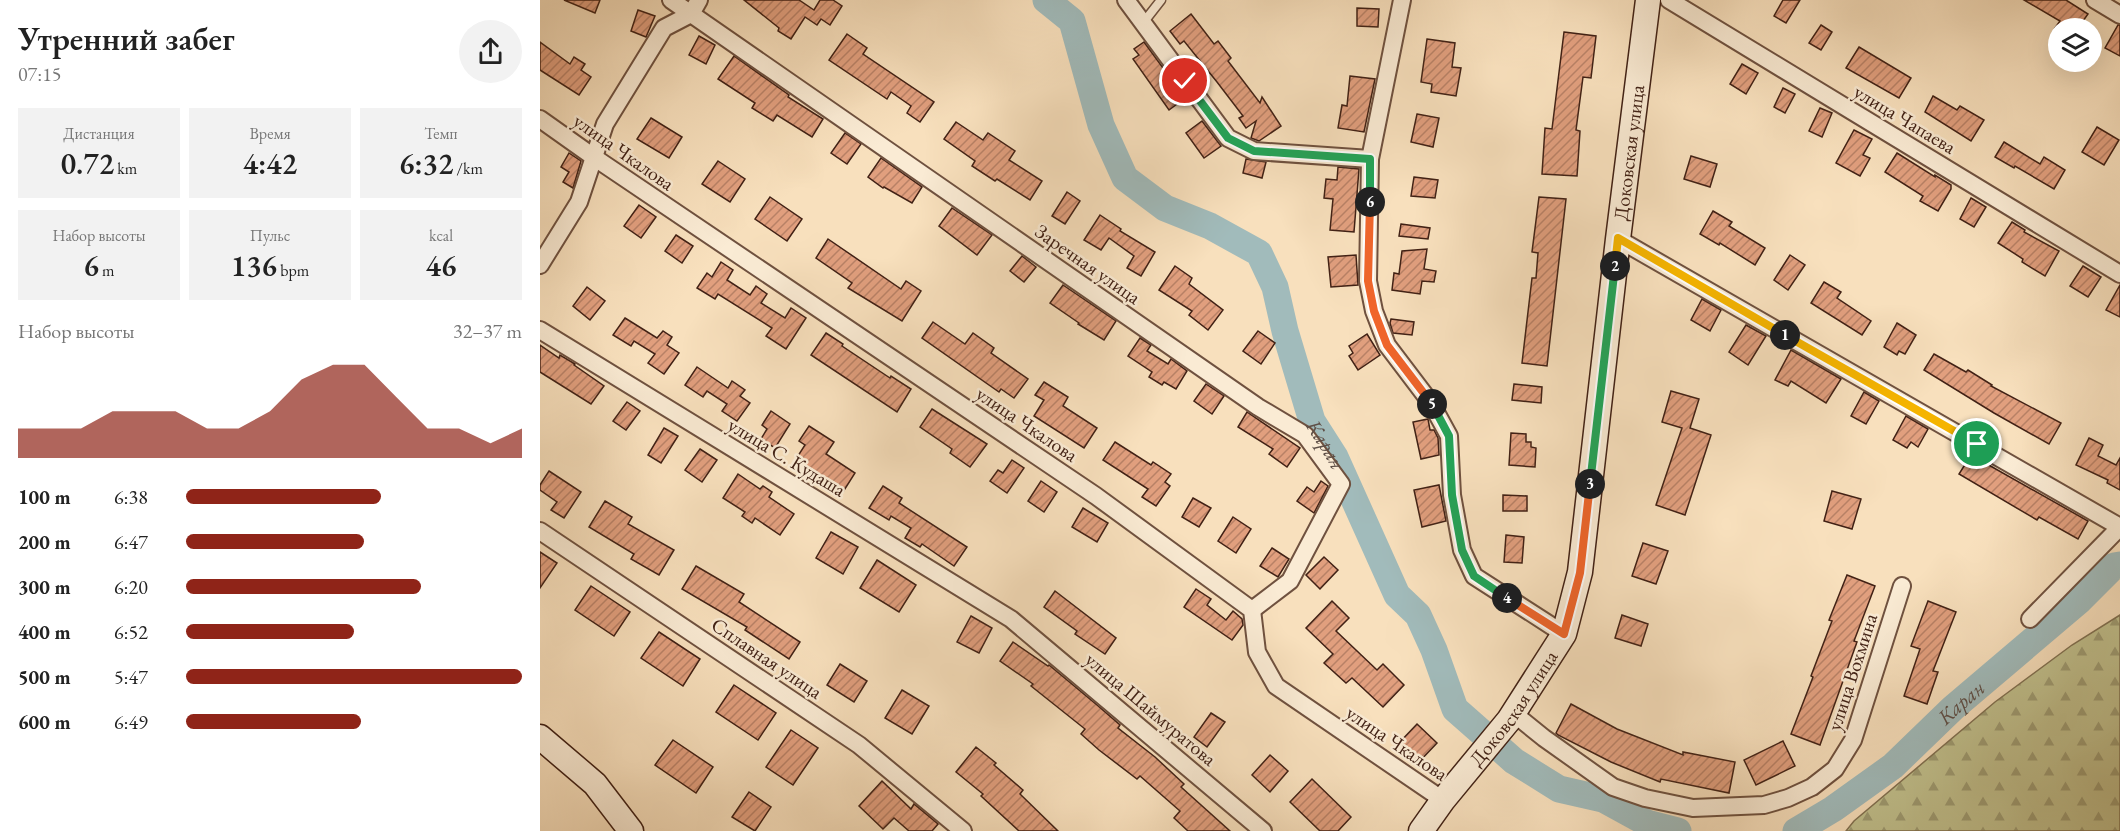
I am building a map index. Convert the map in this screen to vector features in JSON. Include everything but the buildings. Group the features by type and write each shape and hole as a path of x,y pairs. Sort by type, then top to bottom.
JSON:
{"main road":[{"name":"Доковская улица","path":"1421,831 1511,717 1564,634 1580,573 1648,0"},
{"path":"540,737 595,784 631,831"}],"street":[{"name":"Заречная улица","path":"671,0 695,7 1248,400 1305,435 1341,484 1290,581 1252,610"},
{"path":"1126,0 1228,138 1254,151 1370,159"},
{"path":"1402,0 1370,159 1368,281 1374,311 1387,345 1431,403 1449,436 1452,495 1462,550 1474,576 1564,634"},
{"name":"улица Чапаева","path":"1669,0 2120,274"},
{"path":"2095,0 2120,15"},
{"path":"540,264 579,202 605,124 664,28 695,7"},
{"name":"улица Чкалова","path":"540,119 1096,496 1252,610 1257,652 1276,686 1443,801"},
{"path":"1618,238 2120,527 2030,619"},
{"name":"улица С. Кудаша","path":"540,330 1011,619"},
{"name":"Сплавная улица","path":"540,531 859,745 963,831"},
{"name":"улица Вохмина","path":"1511,717 1612,787 1645,798 1693,808 1764,805 1788,798 1812,786 1835,769 1853,740 1902,586"},
{"name":"улица Шаймуратова","path":"1011,619 1263,831"}],"lane":[{"path":"1143,24 1161,0"}],"green space":[{"path":"2120,615 2120,831 1846,831 1854,821 1995,702 2072,645"}],"waterway":[{"name":"Каран","path":"1046,0 1072,21 1101,125 1125,178 1165,208 1210,226 1259,253 1275,287 1285,331 1312,421 1335,457 1397,595 1418,615 1434,650 1455,709 1514,761 1559,789 1603,799 1647,823 1678,831"},
{"name":"Каран","path":"1796,831 1833,809 1893,766 1953,708 2079,601 2114,566 2120,565"}],"route":[{"path":"1185,81 1228,138 1254,151 1370,159 1368,281 1374,311 1387,345 1431,403 1449,436 1452,495 1462,550 1474,576 1564,634 1580,573 1618,238 1977,444"}]}
